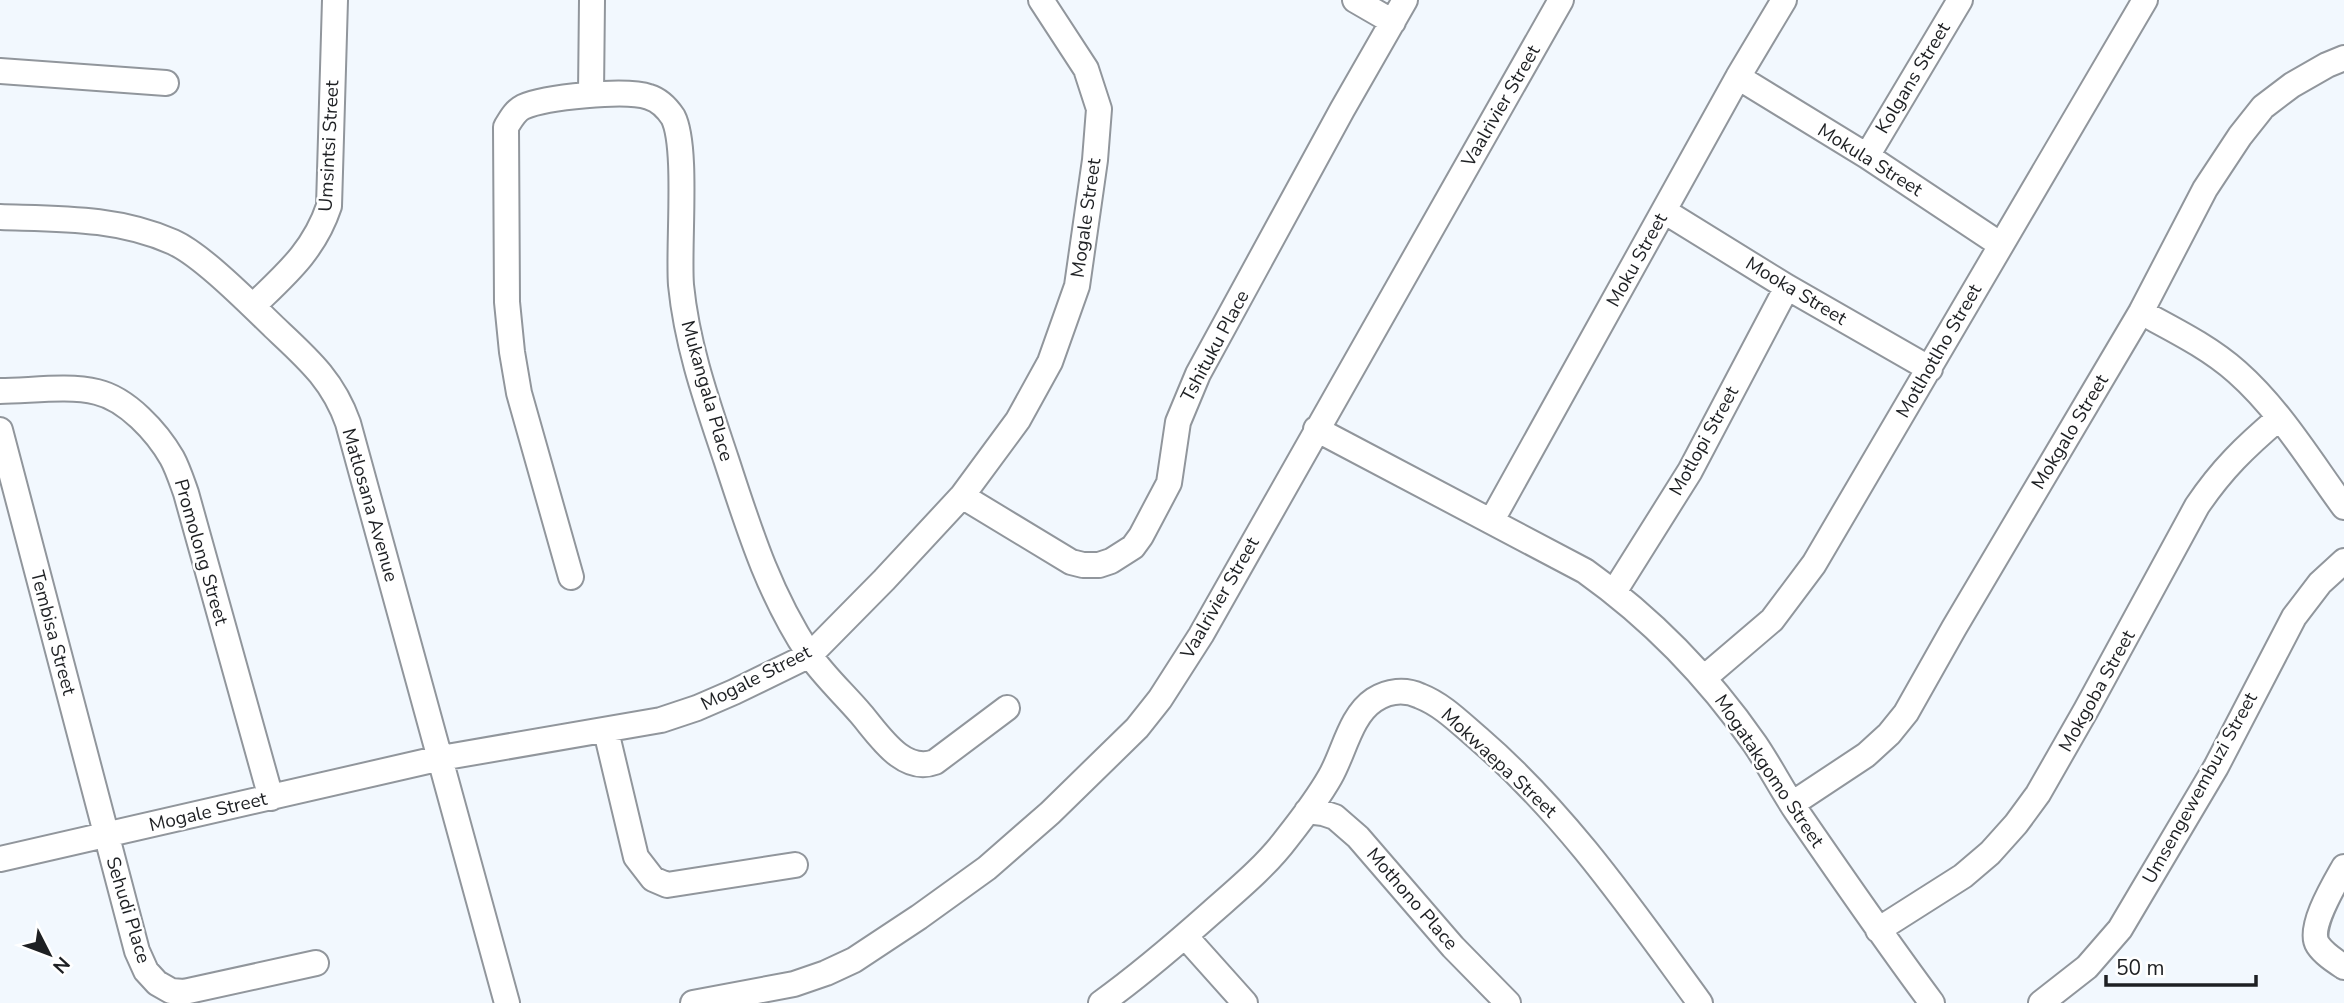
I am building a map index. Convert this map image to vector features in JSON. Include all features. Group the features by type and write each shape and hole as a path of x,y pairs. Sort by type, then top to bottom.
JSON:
{"street":[{"name":"Umsintsi Street","path":"253,306 310,247 322,227 329,206 335,0"},
{"path":"591,94 592,0"},
{"name":"Mogale Street","path":"0,859 442,758 661,720 697,708 810,655 962,496 1018,420 1050,362 1077,286 1095,160 1099,109 1086,69 1041,0"},
{"path":"1354,0 1393,22"},
{"name":"Tshituku Place","path":"962,496 1071,562 1099,565 1123,555 1133,547 1159,506 1169,483 1178,422 1198,374 1405,0"},
{"name":"Vaalrivier Street","path":"693,1003 794,984 854,960 909,925 987,868 1050,813 1137,728 1160,699 1201,635 1561,0"},
{"name":"Moku Street","path":"1492,520 1784,0"},
{"name":"Kolgans Street","path":"1867,156 1960,0"},
{"name":"Motlhotlho Street","path":"1704,678 1772,620 1814,564 2145,0"},
{"name":"Mokgalo Street","path":"1792,804 1866,755 1889,734 1906,713 2141,312 2205,189 2240,136 2263,107 2292,85 2344,58"},
{"path":"0,71 166,83"},
{"name":"Mokula Street","path":"1738,78 1867,156 2001,245"},
{"name":"Mukangala Place","path":"571,577 519,393 512,352 507,302 506,127 516,111 523,107 591,94 647,96 658,101 673,118 677,128 680,161 679,262 684,314 694,361 762,568 810,655 883,740 914,764 935,762 1007,708"},
{"name":"Mooka Street","path":"1664,211 1787,287 1930,369"},
{"name":"Matlosana Avenue","path":"0,217 96,220 175,242 253,306 334,390 342,408 442,758 507,1003"},
{"name":"Motlopi Street","path":"1614,592 1690,471 1787,287"},
{"path":"2141,312 2203,346 2257,391 2344,507"},
{"name":"Promolong Street","path":"0,391 100,392 123,404 158,439 173,459 186,494 271,798"},
{"name":"Mokgoba Street","path":"1878,930 1963,876 1990,853 2016,824 2038,794 2086,710 2197,506 2218,475 2279,418"},
{"name":"Mogatakgomo Street","path":"1316,429 1585,571 1614,592 1661,634 1704,678 1755,745 1878,930 1932,1003"},
{"name":"Tembisa Street","path":"0,430 106,836"},
{"name":"Umsengewembuzi Street","path":"2041,1003 2087,967 2120,929 2216,767 2294,617 2320,583 2344,561"},
{"name":"Mokwaepa Street","path":"1101,1003 1185,936 1255,875 1286,840 1330,778 1360,716 1373,701 1389,693 1403,691 1441,706 1493,751 1542,799 1594,858 1700,1003"},
{"path":"606,731 636,857 653,879 667,885 795,865"},
{"name":"Mothono Place","path":"1307,811 1335,817 1358,837 1453,947 1508,1003"},
{"name":"Sehudi Place","path":"106,836 142,964 151,978 162,987 184,992 316,963"},
{"path":"2344,867 2322,911 2315,932 2319,947 2344,967"},
{"path":"1185,936 1245,1003"}]}
